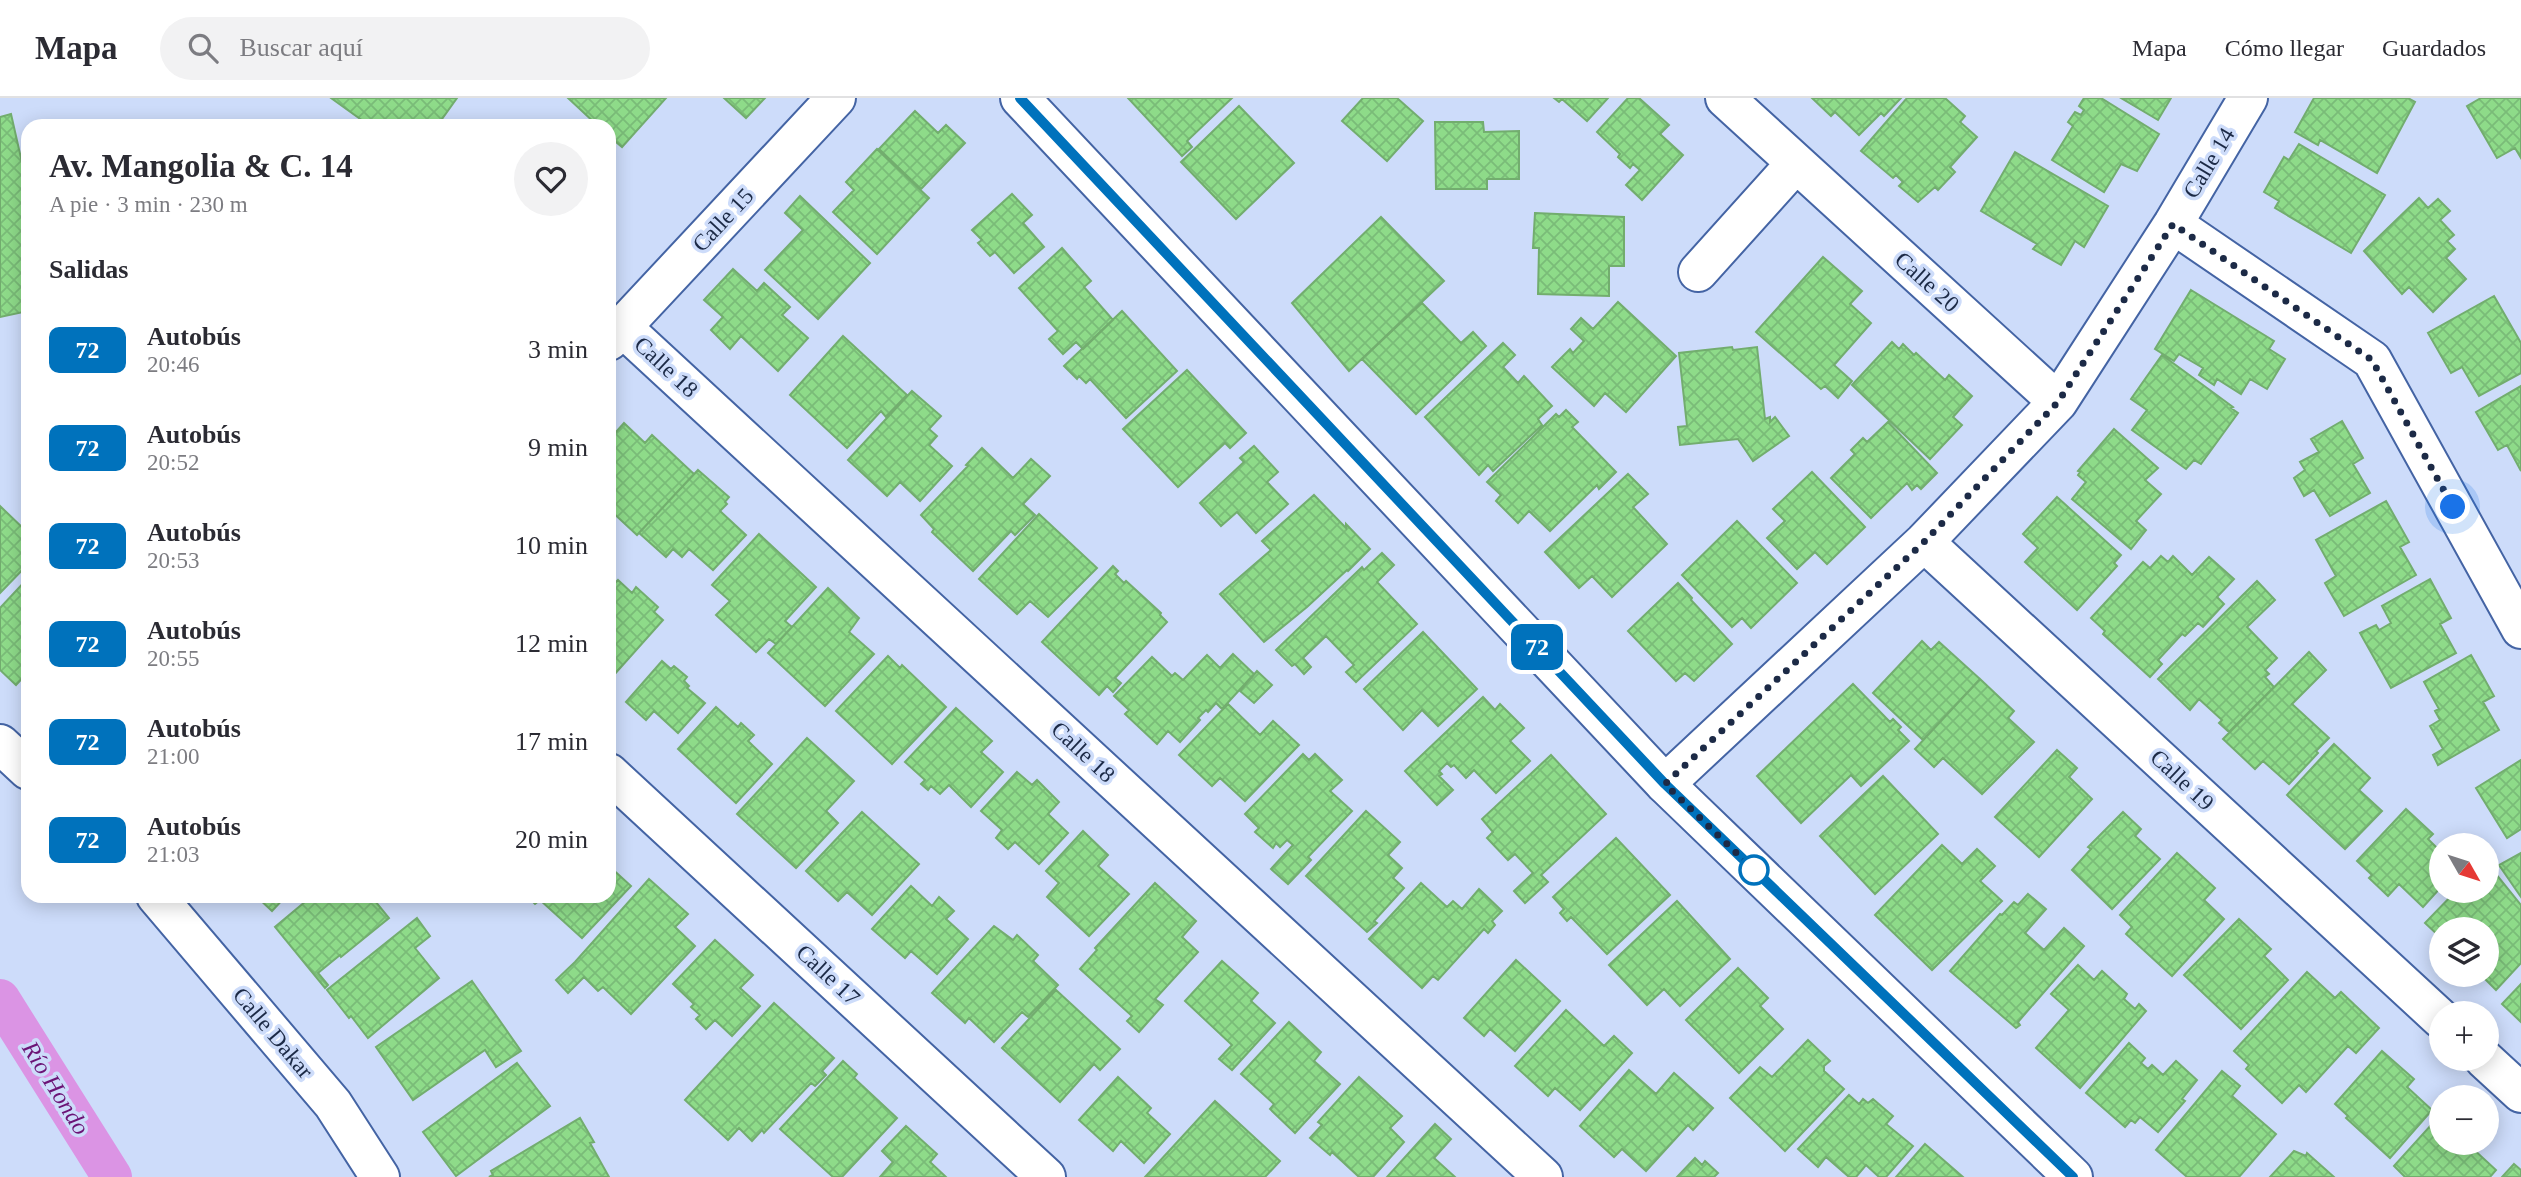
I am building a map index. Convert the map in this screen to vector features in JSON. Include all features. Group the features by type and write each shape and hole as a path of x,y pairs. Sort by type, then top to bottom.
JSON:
{"street":[{"name":"Calle 15","path":"616,334 836,98"},
{"path":"1020,98 1665,784 2067,1175"},
{"name":"Calle 20","path":"1725,98 2058,402"},
{"name":"Calle 14","path":"1665,784 1924,542 2058,402 2173,224 2248,98"},
{"path":"1698,272 1796,163"},
{"path":"2173,224 2372,360 2521,629"},
{"name":"Calle 18","path":"616,334 1543,1177"},
{"name":"Calle 19","path":"1924,542 2429,1008"},
{"path":"0,744 21,764"},
{"name":"Calle 17","path":"616,779 1046,1177"},
{"name":"Calle Dakar","path":"162,903 333,1104 380,1177"},
{"path":"2497,1071 2521,1093"}],"building":[{"path":"331,98 457,98 442,119 360,119"},
{"path":"568,98 666,98 622,147 616,142 616,119 590,119"},
{"path":"724,98 765,98 746,118"},
{"path":"1128,98 1232,98 1187,141 1192,147 1182,156"},
{"path":"1363,98 1397,98 1423,121 1387,161 1342,121"},
{"path":"1554,98 1608,98 1587,121 1562,99 1559,102"},
{"path":"1628,98 1639,98 1669,125 1660,134 1683,155 1642,200 1626,185 1640,170 1633,164 1630,168 1597,132"},
{"path":"1812,98 1901,98 1884,116 1881,113 1859,135 1835,112 1831,116"},
{"path":"1907,98 1945,98 1965,116 1960,122 1977,137 1950,167 1955,172 1938,190 1935,187 1918,202 1899,186 1903,182 1896,175 1893,178 1861,151"},
{"path":"2084,98 2101,98 2159,134 2137,171 2121,164 2104,192 2052,160 2073,126 2068,122 2075,112 2081,115 2084,110 2079,106"},
{"path":"2121,98 2171,98 2158,120"},
{"path":"2314,98 2408,98 2415,102 2377,173 2320,140 2318,145 2295,132"},
{"path":"2481,98 2521,98 2521,158 2515,148 2497,158 2467,106"},
{"path":"1239,106 1294,163 1236,219 1181,162"},
{"path":"915,111 938,133 946,125 965,143 921,189 879,149"},
{"path":"11,114 21,158 21,312 0,317 0,117"},
{"path":"1435,122 1483,122 1484,132 1519,131 1519,179 1487,179 1487,189 1436,189"},
{"path":"2299,144 2385,195 2351,253 2275,208 2279,201 2264,192 2284,157 2289,160"},
{"path":"877,149 929,198 877,254 833,212 854,190 846,182"},
{"path":"2015,152 2108,206 2084,247 2075,241 2061,265 2033,249 2037,244 1981,211"},
{"path":"1012,194 1032,215 1023,223 1044,247 1014,273 995,252 990,256 978,243 982,240 972,230"},
{"path":"800,196 870,263 818,319 765,270 803,230 785,213"},
{"path":"2419,198 2428,208 2438,199 2450,211 2440,220 2454,235 2447,241 2455,249 2446,258 2466,279 2433,312 2409,287 2402,294 2364,251"},
{"path":"1535,213 1624,217 1624,266 1609,266 1609,296 1538,294 1539,248 1533,248"},
{"path":"1381,217 1444,281 1349,371 1292,303"},
{"path":"1062,248 1091,281 1084,287 1113,320 1083,349 1076,342 1063,354 1049,339 1058,331 1019,288"},
{"path":"1823,257 1862,291 1850,304 1871,323 1834,365 1852,381 1838,398 1825,386 1821,389 1756,332"},
{"path":"733,269 757,291 764,283 790,307 782,315 808,338 778,371 741,336 730,349 711,330 723,317 704,300"},
{"path":"2191,290 2274,341 2269,349 2285,359 2267,389 2250,379 2241,394 2217,379 2214,385 2199,375 2203,368 2179,354 2174,361 2155,349"},
{"path":"2494,296 2521,343 2521,373 2479,396 2462,367 2451,373 2428,333"},
{"path":"1618,302 1676,356 1626,412 1605,393 1594,406 1552,367 1570,349 1573,353 1584,341 1571,329 1581,318 1593,329"},
{"path":"1422,303 1461,343 1473,332 1486,346 1416,414 1362,359"},
{"path":"1122,311 1177,371 1126,418 1090,379 1086,383 1079,376 1077,379 1064,366"},
{"path":"843,336 907,395 886,417 881,411 847,448 790,395"},
{"path":"1892,342 1899,349 1903,344 1914,355 1916,353 1945,380 1949,375 1972,396 1953,417 1962,425 1930,459 1852,385"},
{"path":"1503,343 1515,355 1503,367 1518,383 1524,376 1552,406 1538,419 1542,425 1493,471 1488,465 1479,475 1425,417"},
{"path":"1732,347 1733,350 1757,347 1765,419 1770,417 1770,422 1775,417 1789,436 1753,461 1738,439 1680,445 1678,427 1687,426 1679,353"},
{"path":"2162,355 2238,413 2201,464 2194,460 2186,469 2132,430 2147,410 2131,399"},
{"path":"1187,370 1246,433 1230,448 1225,443 1178,487 1123,429"},
{"path":"2521,386 2521,471 2507,445 2498,450 2476,412"},
{"path":"912,391 941,416 929,429 937,436 929,445 952,466 920,501 900,482 887,496 848,460"},
{"path":"1566,410 1578,422 1572,427 1616,472 1599,489 1597,485 1550,531 1529,511 1518,523 1496,501 1501,495 1487,482 1556,414 1559,417"},
{"path":"2342,421 2363,458 2353,464 2370,493 2330,516 2314,490 2304,496 2294,478 2305,470 2300,462 2319,452 2311,439"},
{"path":"1888,422 1937,473 1921,489 1917,485 1912,490 1907,483 1871,518 1831,478 1855,454 1851,450 1863,438 1867,442"},
{"path":"624,423 645,443 652,435 694,474 637,535 616,516 616,432"},
{"path":"2114,429 2158,468 2145,480 2161,494 2136,521 2146,530 2131,549 2072,499 2086,482 2078,475 2078,471"},
{"path":"1254,446 1278,472 1267,482 1288,504 1256,533 1237,512 1221,526 1200,503 1244,462 1240,458"},
{"path":"982,448 1013,478 1031,459 1050,476 1023,504 1035,515 1015,535 1011,531 973,571 932,532 934,529 921,515"},
{"path":"698,470 729,497 725,502 727,504 720,511 746,535 713,570 689,549 682,557 673,549 666,557 639,533"},
{"path":"1812,472 1865,527 1827,564 1815,552 1797,569 1767,538 1785,521 1773,509"},
{"path":"1628,474 1648,494 1633,507 1667,544 1612,597 1592,576 1579,588 1545,552"},
{"path":"1314,495 1370,549 1264,642 1220,594 1271,550 1262,541"},
{"path":"2057,497 2121,555 2114,563 2117,566 2077,610 2025,562 2038,548 2023,534"},
{"path":"2386,501 2409,542 2400,547 2416,575 2344,616 2325,583 2336,576 2316,540"},
{"path":"0,506 21,526 21,571 0,593"},
{"path":"1039,514 1097,568 1048,617 1030,601 1017,614 979,579"},
{"path":"1737,521 1797,583 1751,628 1742,618 1732,627 1682,575"},
{"path":"759,534 816,587 785,621 792,627 776,644 769,639 756,652 716,615 730,601 712,585"},
{"path":"1382,553 1394,565 1377,582 1417,624 1356,682 1346,672 1354,665 1326,636 1303,658 1311,667 1304,674 1295,664 1292,666 1276,650 1362,567 1364,570"},
{"path":"2161,556 2168,562 2173,556 2192,575 2209,557 2234,579 2217,597 2224,604 2203,627 2198,623 2185,636 2182,634 2158,660 2162,664 2150,677 2103,634 2105,631 2091,618 2143,562 2150,568"},
{"path":"1113,566 1118,571 1115,574 1161,613 1167,622 1115,678 1121,683 1113,692 1107,686 1099,695 1042,642"},
{"path":"2430,579 2451,618 2440,624 2456,653 2391,688 2360,633 2376,625 2379,630 2391,623 2382,606"},
{"path":"618,580 632,593 636,587 658,607 654,612 663,620 616,673"},
{"path":"2257,581 2275,600 2247,627 2277,658 2265,670 2269,674 2265,677 2274,687 2229,732 2219,723 2222,720 2199,699 2190,710 2158,679"},
{"path":"1678,583 1732,644 1694,681 1685,673 1676,681 1628,631"},
{"path":"21,586 21,680 16,685 0,670 0,608"},
{"path":"828,588 859,618 849,632 874,654 825,706 768,653"},
{"path":"1423,632 1477,689 1438,726 1422,710 1403,730 1364,689"},
{"path":"1922,641 1931,650 1939,642 1980,679 1923,740 1873,693"},
{"path":"2309,652 2326,670 2292,704 2329,738 2289,784 2263,761 2255,769 2223,739"},
{"path":"1233,654 1254,674 1222,709 1216,703 1208,712 1206,710 1180,742 1168,731 1157,744 1125,714 1129,710 1114,696 1152,657 1172,676 1175,673 1183,680 1207,655 1220,668"},
{"path":"2471,655 2494,696 2483,702 2499,730 2438,765 2433,755 2443,749 2430,726 2440,720 2435,711 2439,709 2424,682"},
{"path":"888,656 900,668 902,665 946,707 892,764 836,711"},
{"path":"662,661 671,669 674,666 687,677 684,681 689,686 687,688 705,703 678,733 654,711 646,720 626,702"},
{"path":"1257,671 1272,685 1254,703 1240,691"},
{"path":"1980,679 2014,711 2008,718 2034,742 1982,794 1943,758 1934,767 1915,749"},
{"path":"1853,684 1890,722 1893,719 1901,727 1898,730 1909,741 1861,786 1851,775 1801,823 1757,776"},
{"path":"1483,697 1495,710 1500,704 1524,728 1510,741 1530,761 1496,793 1474,770 1466,778 1454,765 1451,767 1447,763 1439,771 1442,774 1439,776 1453,790 1437,805 1405,771"},
{"path":"1228,704 1260,735 1273,721 1299,745 1245,801 1220,778 1212,786 1179,755"},
{"path":"716,707 738,727 741,723 754,735 748,741 772,764 736,803 678,749"},
{"path":"956,708 992,741 981,752 1003,772 971,807 949,785 940,794 931,786 928,790 921,784 925,780 905,762"},
{"path":"807,738 854,781 826,811 838,823 796,868 737,814"},
{"path":"2334,744 2370,778 2359,790 2382,811 2345,849 2287,795"},
{"path":"2057,750 2077,768 2069,777 2092,799 2039,857 1995,817"},
{"path":"1303,754 1309,760 1315,754 1342,780 1330,791 1352,811 1308,857 1311,860 1288,884 1271,869 1293,845 1287,840 1280,847 1276,843 1273,848 1255,832 1259,828 1245,814"},
{"path":"1551,755 1606,814 1541,875 1548,882 1525,903 1514,891 1533,873 1515,854 1508,860 1487,838 1493,832 1482,819"},
{"path":"2521,760 2521,829 2507,838 2476,788"},
{"path":"1017,772 1032,785 1037,780 1059,802 1048,814 1068,833 1039,864 1015,842 1008,849 996,838 1002,830 981,811"},
{"path":"1883,776 1938,834 1875,894 1820,836"},
{"path":"2406,809 2432,833 2429,833 2428,839 2429,900 2423,907 2399,884 2388,896 2369,878 2372,875 2357,861"},
{"path":"1366,811 1400,842 1388,855 1402,868 1393,878 1404,888 1367,932 1306,876"},
{"path":"862,812 919,864 872,915 847,892 838,901 806,871"},
{"path":"2123,812 2141,829 2135,836 2160,859 2112,909 2072,870 2091,849 2088,847"},
{"path":"1083,831 1108,855 1098,866 1129,894 1089,936 1047,897 1059,883 1046,871"},
{"path":"1616,838 1670,895 1607,954 1571,917 1567,921 1560,913 1564,909 1553,897"},
{"path":"1942,845 1962,864 1977,849 1995,866 1980,881 2002,901 1932,970 1875,915"},
{"path":"2177,853 2215,888 2204,900 2224,919 2172,976 2126,934 2132,927 2120,915"},
{"path":"2521,853 2521,897 2499,865"},
{"path":"616,872 631,886 616,902"},
{"path":"2499,878 2521,905 2521,963 2499,987 2499,917 2431,917 2444,903 2499,903"},
{"path":"649,879 688,914 675,927 695,946 631,1014 603,987 598,991 584,977 568,993 556,980"},
{"path":"1155,883 1196,921 1182,937 1198,952 1155,999 1163,1005 1139,1032 1127,1021 1132,1016 1080,969 1097,950 1095,948"},
{"path":"1421,883 1447,907 1453,901 1462,909 1479,889 1502,911 1492,921 1495,925 1488,933 1484,929 1438,980 1433,976 1422,988 1369,939"},
{"path":"911,886 932,906 939,897 954,911 946,919 968,939 937,974 911,951 905,958 872,929"},
{"path":"2028,894 2046,909 2025,933 2044,950 2064,928 2084,946 2018,1022 2020,1025 2016,1028 1950,971 2000,914 2014,902 2018,905"},
{"path":"1677,901 1730,959 1680,1006 1664,989 1647,1005 1609,965"},
{"path":"263,903 279,903 272,911"},
{"path":"304,903 377,903 389,918 318,973 328,985 325,988 275,927"},
{"path":"543,903 615,903 582,938"},
{"path":"417,918 430,936 415,948 439,978 368,1038 327,990"},
{"path":"2239,919 2271,949 2264,956 2288,980 2241,1029 2184,975"},
{"path":"994,926 1013,940 1017,935 1038,955 1033,961 1058,985 1028,1017 1022,1012 994,1042 969,1018 965,1023 932,993"},
{"path":"715,940 753,975 740,988 760,1006 732,1036 715,1020 706,1029 696,1019 700,1015 691,1007 694,1004 673,984"},
{"path":"1516,960 1560,1001 1515,1051 1490,1029 1484,1036 1464,1018"},
{"path":"1222,961 1258,993 1251,1001 1275,1023 1232,1070 1219,1059 1232,1045 1185,1001"},
{"path":"2078,965 2094,980 2102,971 2127,994 2124,999 2135,1009 2139,1004 2146,1011 2080,1088 2036,1048 2069,1010 2051,994"},
{"path":"1738,968 1768,998 1760,1006 1783,1029 1739,1073 1686,1020"},
{"path":"2307,972 2335,998 2341,992 2379,1028 2356,1053 2348,1046 2306,1092 2299,1085 2282,1103 2246,1069 2249,1065 2234,1051"},
{"path":"472,981 521,1051 496,1067 485,1050 413,1100 376,1047"},
{"path":"2521,984 2521,1022 2502,1004"},
{"path":"1056,990 1120,1049 1100,1070 1094,1064 1060,1102 1002,1048"},
{"path":"774,1003 834,1058 822,1071 826,1075 815,1086 811,1083 764,1133 762,1130 752,1141 739,1128 728,1140 685,1100"},
{"path":"1566,1010 1604,1046 1614,1036 1632,1053 1580,1110 1555,1088 1548,1096 1515,1066"},
{"path":"1289,1022 1321,1052 1314,1061 1340,1084 1295,1133 1270,1109 1274,1104 1241,1074"},
{"path":"1808,1040 1830,1061 1824,1066 1824,1071 1844,1089 1785,1151 1730,1098 1760,1067 1772,1077"},
{"path":"2129,1043 2145,1058 2141,1063 2148,1069 2152,1065 2163,1075 2176,1061 2197,1080 2182,1099 2185,1101 2158,1132 2140,1117 2135,1123 2131,1120 2125,1127 2086,1093"},
{"path":"2382,1051 2414,1079 2407,1087 2429,1107 2429,1113 2390,1158 2346,1118 2348,1116 2335,1104"},
{"path":"843,1061 857,1074 854,1078 897,1118 842,1177 833,1177 780,1129"},
{"path":"517,1063 550,1106 456,1176 423,1132"},
{"path":"1629,1070 1656,1094 1674,1073 1713,1108 1693,1130 1688,1125 1646,1171 1622,1149 1614,1157 1580,1126"},
{"path":"2222,1071 2240,1086 2232,1096 2276,1134 2239,1177 2187,1177 2156,1150"},
{"path":"1118,1077 1151,1108 1147,1113 1170,1134 1144,1163 1121,1141 1113,1151 1079,1120"},
{"path":"1359,1077 1402,1116 1390,1128 1404,1142 1373,1177 1359,1177 1332,1152 1330,1155 1310,1138 1322,1125 1318,1122"},
{"path":"1849,1095 1859,1104 1863,1099 1868,1103 1873,1099 1893,1116 1886,1124 1913,1146 1886,1177 1879,1177 1866,1165 1856,1177 1849,1177 1826,1157 1818,1167 1798,1149"},
{"path":"1215,1101 1280,1161 1265,1177 1145,1177"},
{"path":"580,1118 609,1177 489,1177 493,1175 491,1171"},
{"path":"1435,1124 1451,1139 1434,1158 1455,1177 1387,1177"},
{"path":"906,1126 937,1154 930,1162 946,1177 880,1177 893,1162 882,1151"},
{"path":"2429,1127 2429,1155 2480,1155 2496,1170 2490,1177 2405,1177 2394,1166"},
{"path":"1925,1144 1963,1177 1896,1177"},
{"path":"2294,1151 2306,1156 2307,1153 2334,1177 2270,1177"},
{"path":"1695,1158 1702,1165 1705,1161 1718,1173 1714,1177 1677,1177"},
{"path":"2514,1164 2521,1170 2521,1177 2502,1177"}],"waterway":[{"name":"Río Hondo","path":"0,999 112,1177"}],"bus line":[{"name":"72","path":"1020,98 1665,784 2073,1177"}],"route":[{"path":"1754,870 1665,784 1924,542 2058,402 2173,224 2372,360 2453,507"}]}
